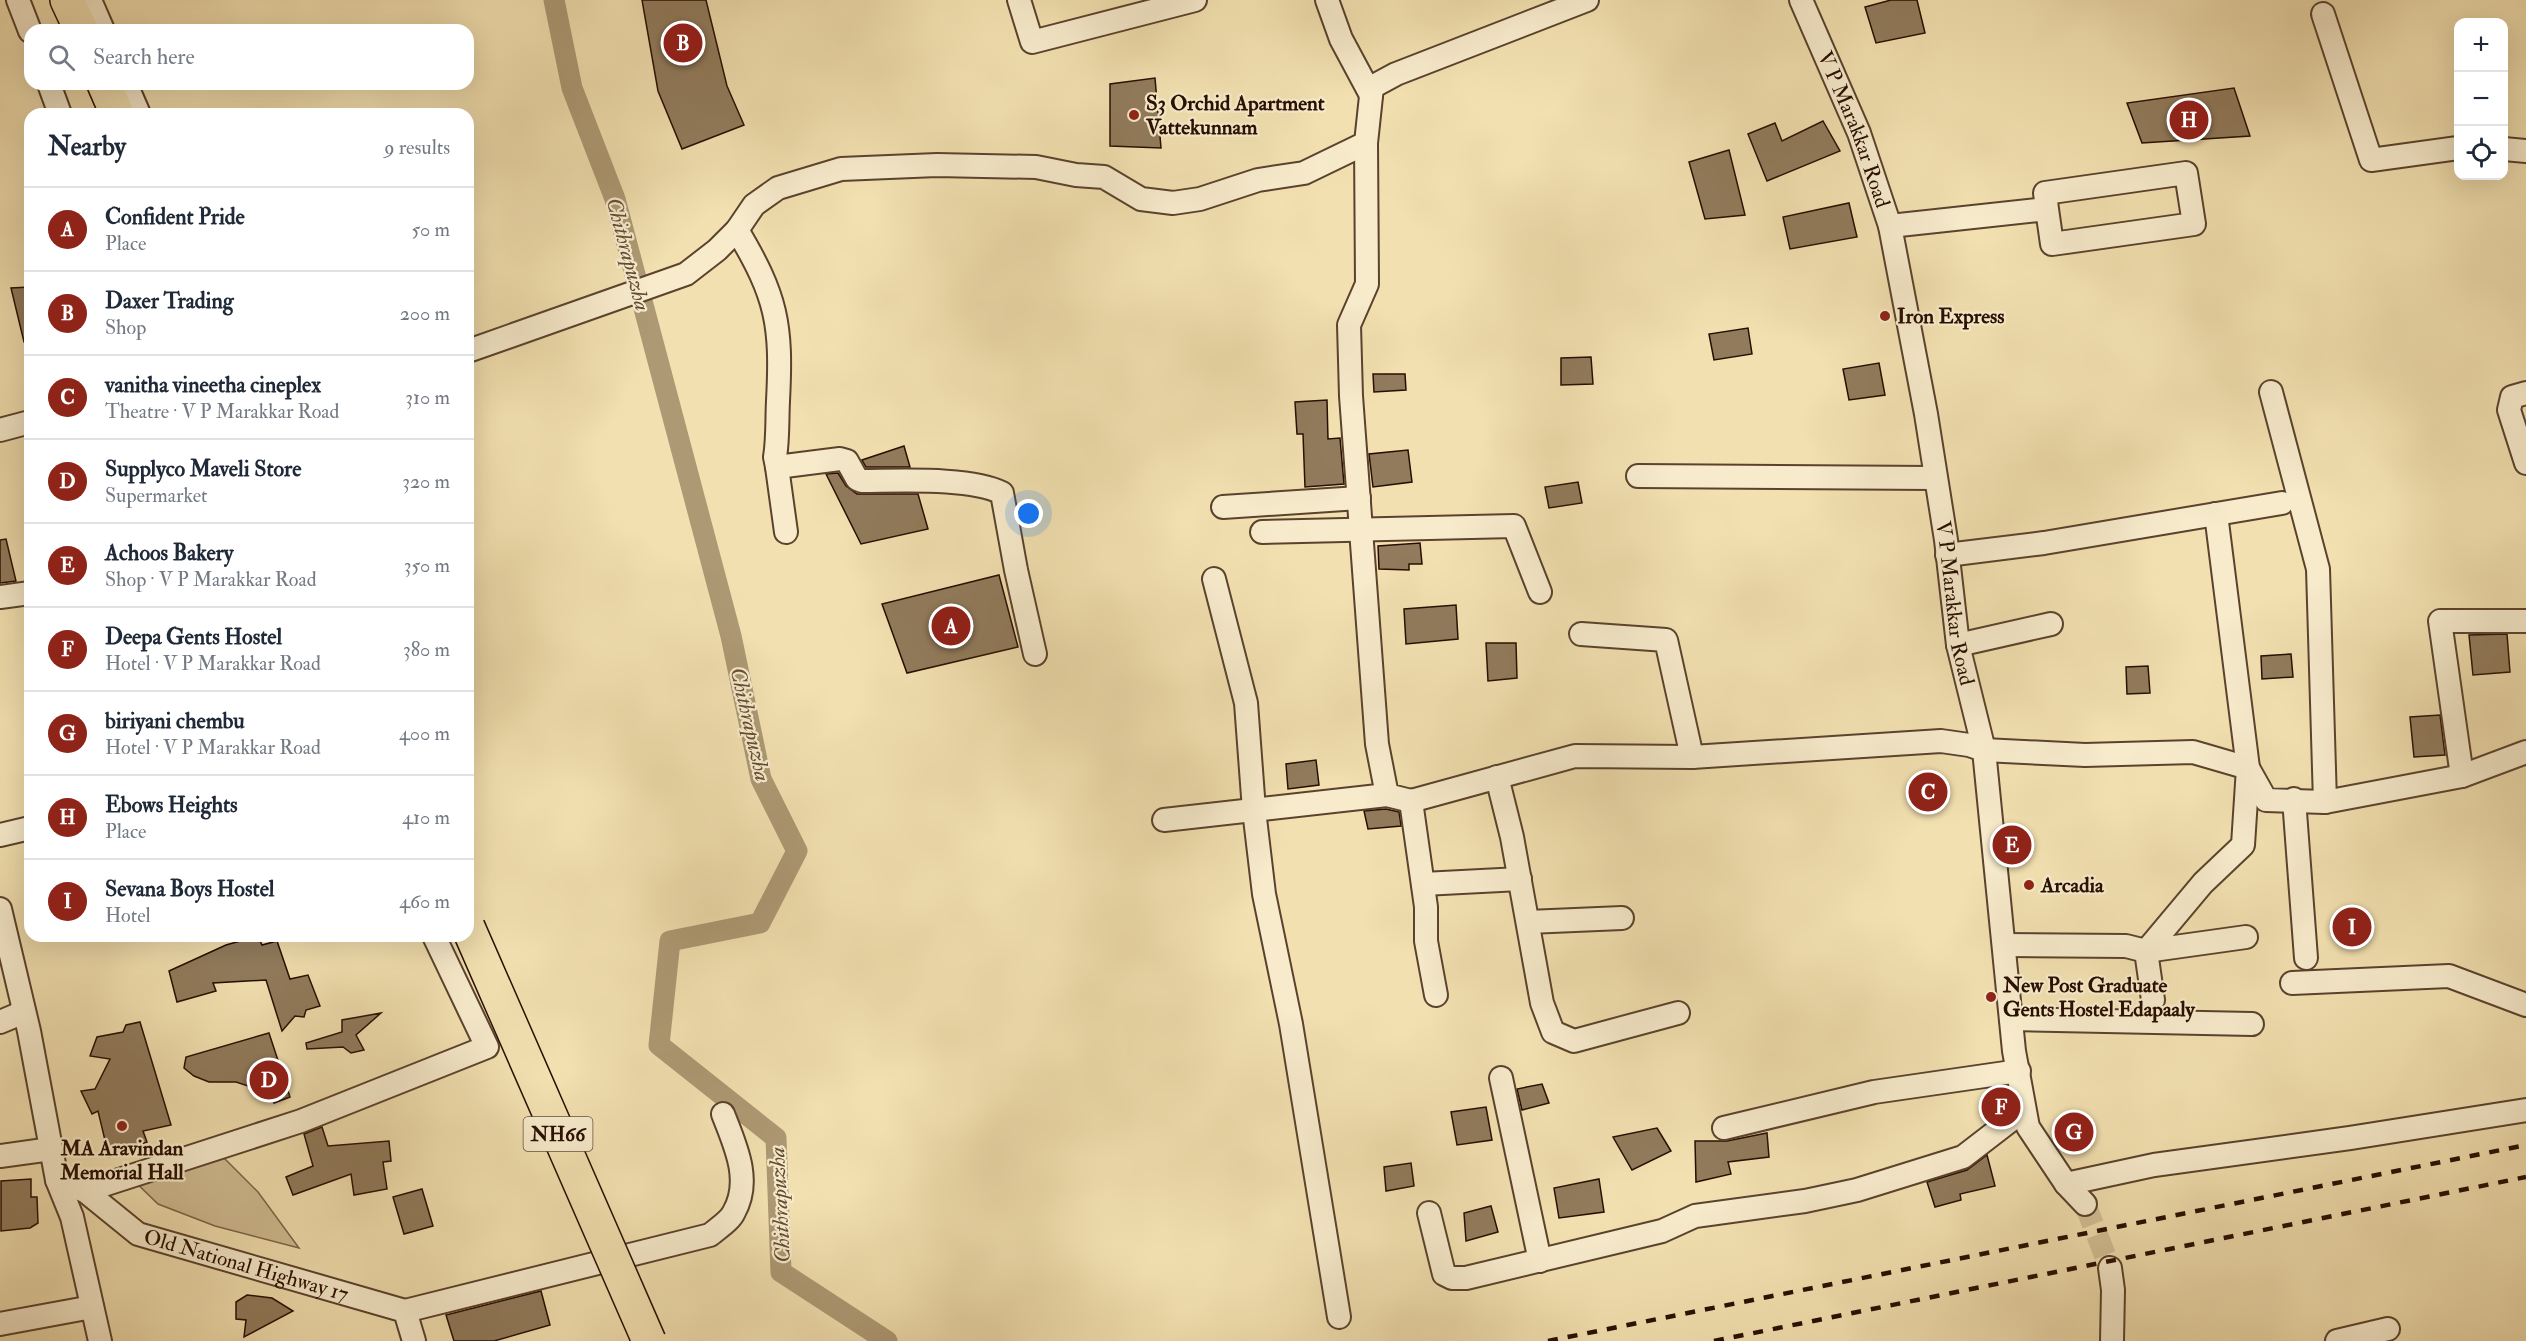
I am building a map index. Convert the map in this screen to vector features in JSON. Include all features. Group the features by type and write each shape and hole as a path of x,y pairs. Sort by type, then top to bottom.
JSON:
{"highway":[{"path":"67,0 78,24"},
{"path":"107,90 114,108"},
{"name":"NH66","path":"474,941 649,1341"}],"street":[{"path":"18,0 27,24"},
{"path":"90,0 100,24"},
{"path":"1020,0 1032,42 1195,0"},
{"path":"1327,0 1341,39 1371,95"},
{"path":"1387,795 1377,744 1351,396 1349,325 1367,284 1366,142 1372,87 1396,74 1587,0"},
{"name":"V P Marakkar Road","path":"1801,0 1859,134 1890,226 1926,414 1958,645 1984,750 2011,1019 2028,1127 2036,1143 2066,1184 2085,1204"},
{"path":"2323,14 2371,160 2454,149"},
{"path":"51,90 58,108"},
{"path":"129,90 136,108"},
{"path":"474,349 686,274 717,250 737,230 754,205 778,188 841,169 937,165 1036,167 1076,175 1104,177 1141,199 1173,202 1200,199 1258,180 1304,173 1366,142"},
{"path":"2508,150 2526,152"},
{"path":"2186,173 2194,224 2052,244 2047,209 2045,193 2186,173"},
{"path":"1890,226 2047,209"},
{"path":"737,230 761,270 772,299 779,330 781,357 775,457 786,532"},
{"path":"2271,392 2318,569 2325,802"},
{"path":"2526,393 2512,397 2509,410 2526,463"},
{"path":"0,430 24,424"},
{"path":"777,467 840,459 847,461 857,479 862,481 939,482 992,488 1002,493 1035,654"},
{"path":"1638,476 1934,478"},
{"path":"1223,507 1359,498"},
{"path":"1947,555 2044,543 2282,503"},
{"path":"2153,1000 2146,951 2204,883 2243,845 2248,768 2216,514"},
{"path":"1262,532 1514,526 1540,592"},
{"path":"1214,579 1246,703 1254,810 1264,894 1290,1024 1339,1317"},
{"path":"0,597 24,594"},
{"path":"2462,776 2440,621 2526,621"},
{"path":"1958,645 2051,624"},
{"path":"1581,634 1666,640 1692,757"},
{"path":"1164,820 1387,795 1411,801 1575,756 1692,757 1941,741 1969,745 1984,750 2085,755 2193,752 2248,768 2266,800 2294,799 2325,802 2462,776 2526,752"},
{"path":"1497,777 1520,879 1542,1003 1553,1032 1574,1041 1678,1013"},
{"path":"2294,799 2306,958"},
{"path":"1411,801 1422,884 1426,941 1436,995"},
{"path":"0,835 24,829"},
{"path":"1422,884 1520,879"},
{"path":"0,909 24,1012 57,1180 72,1216 100,1341"},
{"path":"1528,922 1622,918"},
{"path":"2004,945 2126,946 2146,951 2246,937"},
{"path":"85,1191 301,1120 487,1047 437,942"},
{"path":"2292,983 2449,976 2526,1005"},
{"path":"0,1022 24,1012"},
{"path":"2011,1019 2252,1024"},
{"path":"1724,1128 1874,1092 2019,1071"},
{"path":"1501,1078 1540,1261"},
{"path":"1430,1213 1447,1276 1466,1278 1662,1231 1695,1216 1805,1201 1857,1190 1945,1164 1963,1157 2024,1110"},
{"path":"2066,1184 2154,1165 2350,1138 2526,1110"},
{"path":"414,1341 405,1311 710,1234 734,1214 743,1186 737,1151 723,1114"},
{"path":"0,1156 51,1149"},
{"name":"Old National Highway 17","path":"57,1180 85,1191 138,1234 405,1311"},
{"path":"2110,1268 2113,1290 2112,1341"},
{"path":"0,1324 92,1307"},
{"path":"2337,1341 2388,1329"}],"shaded area":[{"path":"210,1144 258,1192 299,1248 215,1226 158,1204 123,1170"}],"building":[{"path":"642,0 706,0 727,86 744,125 682,149 658,91"},
{"path":"1891,0 1917,0 1925,33 1876,43 1865,7"},
{"name":"S3 Orchid Apartment Vattekunnam","path":"1155,78 1161,148 1110,146 1110,84"},
{"path":"2234,88 2250,136 2142,143 2127,103"},
{"path":"1823,121 1840,151 1767,181 1748,134 1775,123 1782,141"},
{"path":"1729,150 1745,215 1705,219 1689,162"},
{"path":"1849,203 1857,237 1790,249 1783,217"},
{"path":"24,287 24,342 11,288"},
{"path":"1748,328 1752,354 1714,360 1709,334"},
{"path":"1591,357 1593,384 1561,385 1561,358"},
{"path":"1879,363 1885,395 1849,400 1843,369"},
{"path":"1373,374 1405,374 1406,390 1374,392"},
{"path":"1327,400 1328,439 1340,438 1344,484 1305,487 1303,434 1297,434 1295,402"},
{"path":"904,446 910,467 866,467 862,460"},
{"path":"1408,450 1412,482 1373,487 1369,454"},
{"path":"838,473 846,486 857,494 918,494 928,529 861,544 826,474"},
{"path":"1578,482 1582,503 1549,508 1545,487"},
{"path":"6,539 16,581 0,583 0,540"},
{"path":"1420,543 1422,564 1409,564 1409,570 1379,569 1378,546"},
{"path":"999,575 1018,647 907,673 882,604"},
{"path":"1456,605 1458,639 1406,644 1404,609"},
{"path":"2507,634 2510,672 2473,675 2469,635"},
{"path":"1486,643 1516,643 1517,678 1488,681"},
{"path":"2291,654 2293,677 2262,679 2261,656"},
{"path":"2148,666 2150,693 2127,694 2126,667"},
{"path":"2440,715 2445,755 2414,757 2410,717"},
{"path":"1316,760 1319,785 1288,789 1286,764"},
{"path":"1386,809 1399,812 1401,826 1368,829 1364,811"},
{"path":"237,942 261,942 262,945 277,942 290,979 308,975 320,1006 306,1010 304,1017 295,1016 282,1031 266,980 213,983 216,991 177,1002 169,971"},
{"path":"381,1013 356,1035 364,1050 351,1053 343,1047 307,1049 306,1043 342,1032 342,1020"},
{"path":"140,1022 171,1125 143,1131 147,1142 109,1157 98,1111 92,1114 81,1091 95,1089 110,1059 90,1056 97,1037 123,1032 126,1025"},
{"path":"269,1033 290,1097 274,1103 267,1092 236,1082 209,1082 194,1076 184,1068 186,1057"},
{"path":"1542,1084 1549,1103 1522,1110 1517,1089"},
{"path":"1486,1107 1492,1140 1457,1145 1451,1112"},
{"path":"322,1127 328,1146 389,1141 391,1161 383,1162 387,1189 354,1195 351,1174 293,1195 286,1177 313,1166 304,1134"},
{"path":"1657,1128 1671,1151 1632,1170 1613,1137"},
{"path":"1767,1133 1769,1157 1728,1162 1731,1174 1696,1182 1695,1141 1727,1141"},
{"path":"1987,1155 1995,1186 1960,1194 1961,1200 1935,1207 1927,1182 1967,1170"},
{"path":"1411,1163 1414,1186 1386,1191 1384,1167"},
{"path":"31,1179 31,1197 37,1197 38,1223 30,1228 1,1231 1,1181"},
{"path":"1599,1179 1604,1212 1559,1218 1554,1188"},
{"path":"422,1189 433,1226 404,1234 393,1197"},
{"path":"1491,1206 1498,1232 1466,1241 1464,1213"},
{"path":"541,1291 550,1325 494,1341 454,1341 446,1315"},
{"path":"247,1295 272,1298 293,1311 244,1337 246,1320 236,1319 236,1302"}],"waterway":[{"name":"Chithrapuzha","path":"554,0 572,88 615,199 731,636 761,779 797,851 760,923 670,941 659,1045 776,1138 781,1272 887,1341"}],"tunnel":[{"path":"2085,1204 2110,1268"}],"railway":[{"path":"1548,1341 2526,1145"},
{"path":"1714,1341 2526,1177"}],"place":[{"name":"Daxer Trading","path":"683,43"},
{"name":"S3 Orchid Apartment Vattekunnam","path":"1134,115"},
{"name":"Ebows Heights","path":"2189,120"},
{"name":"Iron Express","path":"1885,316"},
{"name":"Confident Pride","path":"951,626"},
{"name":"vanitha vineetha cineplex","path":"1928,792"},
{"name":"Achoos Bakery","path":"2012,845"},
{"name":"Arcadia","path":"2029,885"},
{"name":"Sevana Boys Hostel","path":"2352,927"},
{"name":"New Post Graduate Gents Hostel Edapaaly","path":"1991,997"},
{"name":"Supplyco Maveli Store","path":"269,1080"},
{"name":"Deepa Gents Hostel","path":"2001,1107"},
{"name":"MA Aravindan Memorial Hall","path":"122,1126"},
{"name":"biriyani chembu","path":"2074,1132"}]}
